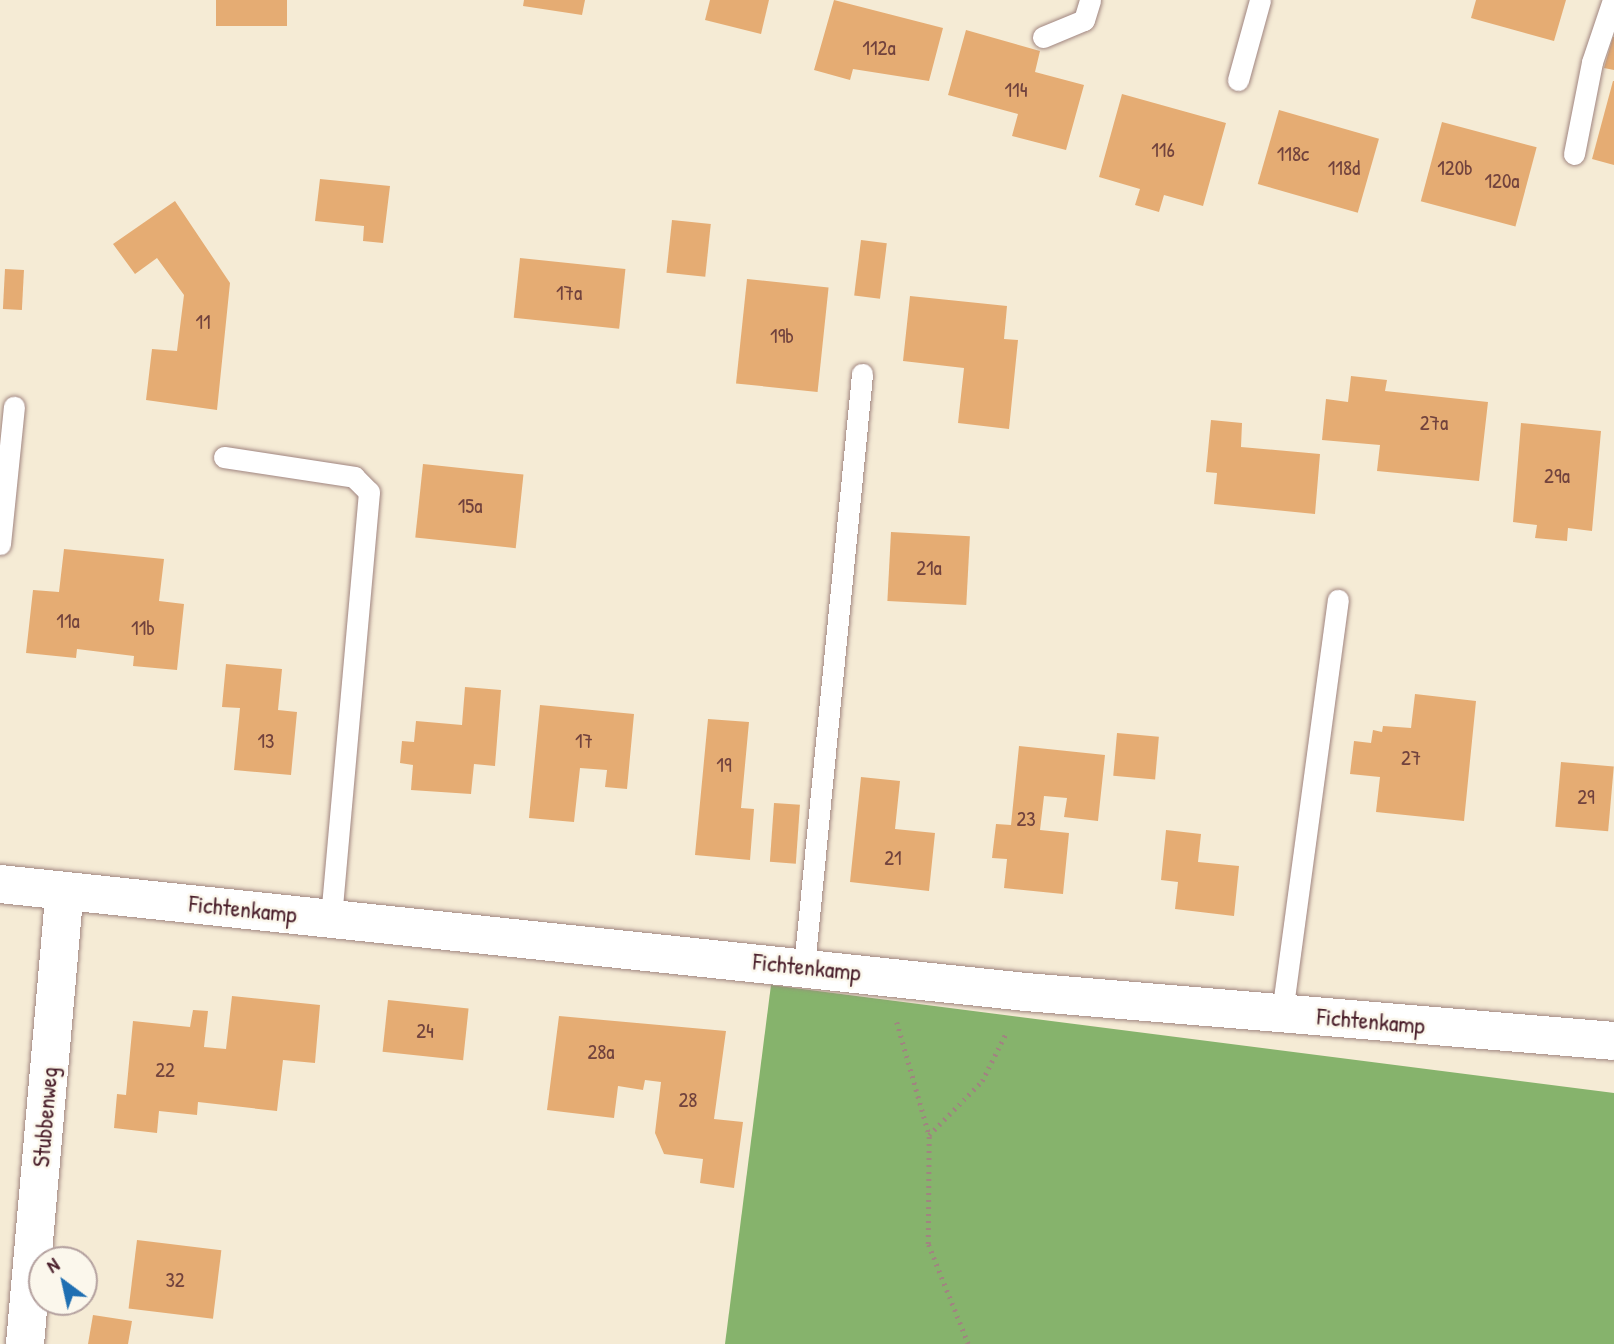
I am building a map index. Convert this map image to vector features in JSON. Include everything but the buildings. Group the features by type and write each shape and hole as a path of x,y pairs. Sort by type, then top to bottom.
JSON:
{"street":[{"name":"Fichtenkamp","path":"0,884 1026,992 1614,1041"},
{"name":"Stubbenweg","path":"25,1344 65,891"}],"lane":[{"path":"1043,37 1084,20 1090,0"},
{"path":"1238,80 1260,0"},
{"path":"1574,154 1592,62 1613,0"},
{"path":"804,967 862,374"},
{"path":"0,544 14,407"},
{"path":"223,457 354,477 369,492 331,919"},
{"path":"1282,1013 1338,600"}],"path":[{"path":"884,975 929,1135 929,1244 968,1344"},
{"path":"929,1135 982,1081 1026,992"}],"green space":[{"path":"771,985 1614,1093 1614,1344 725,1344"}]}
